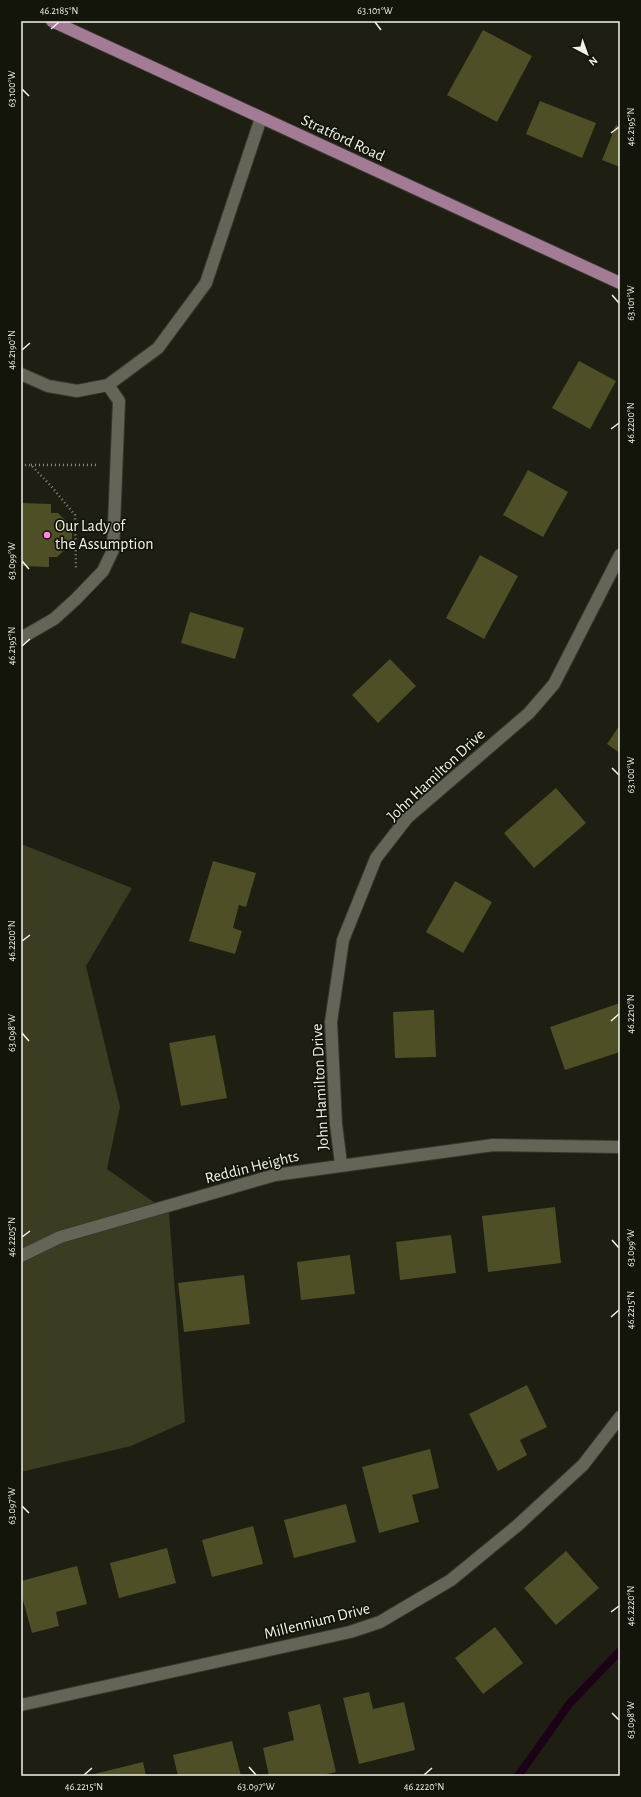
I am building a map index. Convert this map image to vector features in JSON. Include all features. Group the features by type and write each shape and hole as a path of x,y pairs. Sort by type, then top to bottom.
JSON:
{"main road":[{"name":"Stratford Road","path":"52,21 620,283"}],"street":[{"path":"21,374 48,386 77,391 108,385 158,348 206,283 261,118"},
{"path":"21,638 54,619 76,599 103,571 113,550 119,401 108,385"},
{"name":"John Hamilton Drive","path":"341,1164 336,1124 331,1022 343,940 376,858 407,818 529,712 554,684 620,555"},
{"name":"Reddin Heights","path":"21,1256 60,1237 275,1174 341,1164 493,1145 620,1147"},
{"name":"Millennium Drive","path":"21,1705 350,1632 380,1622 451,1580 518,1525 583,1465 620,1417"}],"path":[{"path":"21,465 116,464"},
{"path":"31,465 75,515 76,599"}],"green space":[{"path":"21,844 132,888 86,966 120,1107 107,1169 169,1213 185,1422 131,1446 21,1472"}],"building":[{"path":"483,30 532,56 497,122 447,95"},
{"path":"540,101 596,123 582,158 526,134"},
{"path":"616,125 620,127 620,167 602,160"},
{"path":"579,361 616,381 590,429 552,408"},
{"path":"528,470 568,492 543,537 503,515"},
{"name":"Our Lady of the Assumption","path":"21,503 51,504 51,513 58,513 72,527 72,543 57,557 49,557 49,567 21,566"},
{"path":"480,555 518,576 484,639 446,618"},
{"path":"190,612 244,628 235,659 181,643"},
{"path":"390,659 416,686 378,723 352,695"},
{"path":"620,725 620,753 607,744"},
{"path":"556,788 586,823 534,868 504,833"},
{"path":"213,861 256,873 246,907 239,905 233,928 242,931 235,954 189,941"},
{"path":"455,881 492,902 463,953 426,932"},
{"path":"620,1003 620,1052 565,1070 550,1027"},
{"path":"434,1010 436,1057 395,1058 393,1012"},
{"path":"215,1035 227,1098 181,1106 169,1043"},
{"path":"555,1207 561,1263 488,1272 482,1216"},
{"path":"451,1235 456,1273 400,1280 396,1242"},
{"path":"350,1255 355,1294 301,1300 297,1262"},
{"path":"244,1275 250,1324 184,1332 178,1283"},
{"path":"527,1385 547,1427 520,1440 527,1455 498,1471 469,1414"},
{"path":"430,1449 439,1488 412,1495 419,1522 379,1533 362,1467"},
{"path":"346,1504 356,1542 294,1558 284,1520"},
{"path":"253,1526 263,1564 212,1577 202,1540"},
{"path":"167,1548 176,1583 119,1598 110,1563"},
{"path":"566,1551 599,1588 556,1625 524,1588"},
{"path":"77,1566 87,1604 56,1612 59,1626 32,1633 21,1593 21,1581"},
{"path":"495,1627 523,1663 483,1694 455,1658"},
{"path":"369,1692 373,1709 404,1702 415,1750 359,1764 343,1698"},
{"path":"320,1704 336,1772 319,1776 269,1776 263,1748 294,1740 288,1712"},
{"path":"232,1741 241,1776 178,1776 173,1755"},
{"path":"143,1762 146,1776 90,1776 90,1775"}],"waterway":[{"path":"518,1776 570,1703 620,1651"}],"place":[{"name":"Our Lady of the Assumption","path":"47,535"}]}
